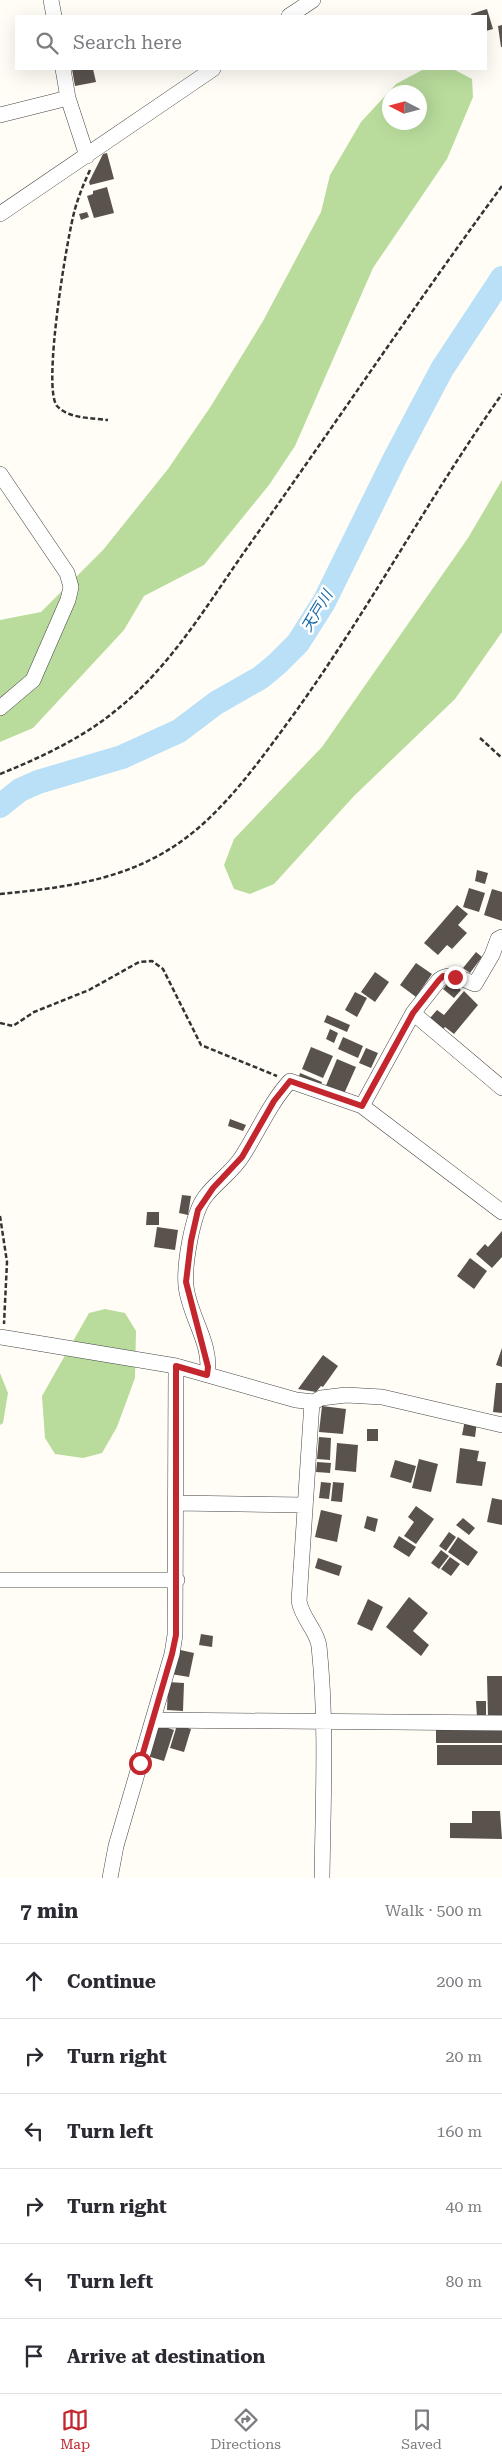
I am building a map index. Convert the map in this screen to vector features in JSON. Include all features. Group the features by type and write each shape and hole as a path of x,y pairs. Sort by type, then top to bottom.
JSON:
{"street":[{"path":"51,0 54,15"},
{"path":"290,15 313,0"},
{"path":"63,70 68,98 90,154"},
{"path":"0,214 212,70"},
{"path":"0,115 68,98"},
{"path":"0,474 67,573 71,587 68,600 33,680 0,708"},
{"path":"362,1106 413,1013 443,976 455,977 475,984 498,939 502,937"},
{"path":"413,1013 502,1088"},
{"path":"207,1375 207,1356 186,1282 191,1241 198,1210 213,1188 242,1157 274,1101 290,1081 362,1106 502,1212"},
{"path":"2,1337 176,1366 255,1390 312,1402 346,1395 382,1397 502,1425"},
{"path":"110,1878 116,1846 172,1654 177,1616 176,1366"},
{"path":"312,1402 304,1505 300,1601 304,1617 319,1644 323,1722 322,1878"},
{"path":"176,1503 304,1505"},
{"path":"0,1580 177,1580"},
{"path":"153,1720 502,1723"}],"path":[{"path":"90,154 93,164 81,188 69,233 61,286 52,385 56,404 64,411 79,416 108,420"},
{"path":"0,774 40,757 77,737 119,708 148,682 186,633 296,479 379,357 502,186"},
{"path":"0,894 47,889 127,870 177,845 218,811 320,678 466,445 502,394"},
{"path":"480,738 502,758"},
{"path":"0,1023 12,1026 34,1012 89,990 129,966 139,962 152,961 163,968 194,1026 201,1045 290,1081"},
{"path":"0,1216 7,1262 2,1337"}],"green space":[{"path":"422,70 455,70 472,79 473,97 447,159 373,268 295,446 269,485 204,565 144,596 124,630 33,728 0,742 0,620 41,612 103,550 168,469 211,406 263,321 321,212 330,175 361,122 382,99 382,130 427,130 427,85 396,84"},
{"path":"502,480 502,632 455,699 354,796 274,884 250,894 234,889 224,865 234,839 322,747 468,538"},
{"path":"105,1309 125,1313 136,1331 135,1378 117,1427 102,1453 83,1458 55,1454 45,1438 42,1396 89,1313"},
{"path":"0,1373 8,1393 3,1423 0,1425"}],"building":[{"path":"487,9 493,29 487,31 487,15 471,14"},
{"path":"502,25 502,47 501,47 498,26"},
{"path":"72,70 93,70 96,82 75,86"},
{"path":"107,153 114,179 90,185 89,182 103,154"},
{"path":"107,187 114,213 94,218 87,196 93,194 93,191"},
{"path":"87,212 89,217 81,220 79,214"},
{"path":"477,870 488,873 485,884 475,881"},
{"path":"469,888 485,893 479,912 463,907"},
{"path":"492,889 502,892 502,921 484,915"},
{"path":"457,905 468,914 458,925 467,933 452,949 447,945 438,955 424,943"},
{"path":"476,952 482,957 470,973 463,968"},
{"path":"416,963 432,974 416,997 400,985"},
{"path":"375,972 389,982 375,1002 361,992"},
{"path":"450,981 461,990 454,998 443,989"},
{"path":"464,991 478,1005 454,1034 445,1027 443,1029 430,1018 437,1010 444,1015"},
{"path":"355,992 367,998 357,1017 345,1010"},
{"path":"327,1015 350,1025 347,1032 324,1022"},
{"path":"330,1029 338,1033 334,1043 326,1039"},
{"path":"343,1037 363,1046 358,1058 338,1049"},
{"path":"311,1047 333,1056 323,1078 302,1069"},
{"path":"366,1048 378,1053 371,1068 359,1063"},
{"path":"337,1059 356,1067 343,1096 325,1088"},
{"path":"300,1073 322,1082 319,1089 298,1080"},
{"path":"230,1119 246,1125 243,1131 228,1126"},
{"path":"182,1195 191,1196 188,1215 179,1213"},
{"path":"147,1212 159,1212 159,1225 146,1225"},
{"path":"157,1227 178,1230 175,1250 154,1247"},
{"path":"502,1231 502,1257 492,1268 476,1254 485,1244 488,1247"},
{"path":"470,1258 487,1271 474,1289 457,1276"},
{"path":"502,1348 502,1367 496,1365"},
{"path":"323,1355 338,1366 323,1387 321,1386 316,1392 298,1389"},
{"path":"496,1383 502,1383 502,1413 493,1412"},
{"path":"322,1406 346,1409 343,1434 319,1432"},
{"path":"465,1420 477,1422 475,1437 462,1435"},
{"path":"367,1429 378,1429 378,1441 367,1441"},
{"path":"319,1437 331,1438 330,1460 317,1459"},
{"path":"337,1443 358,1445 356,1472 335,1470"},
{"path":"460,1448 479,1451 477,1461 486,1462 482,1486 456,1483"},
{"path":"419,1459 438,1464 431,1492 412,1488"},
{"path":"395,1460 416,1466 411,1483 390,1477"},
{"path":"317,1462 331,1463 330,1473 316,1472"},
{"path":"321,1482 331,1483 329,1499 319,1498"},
{"path":"333,1482 344,1483 342,1502 331,1501"},
{"path":"492,1498 502,1500 502,1525 487,1522"},
{"path":"416,1506 434,1519 416,1544 404,1536 414,1522 408,1517"},
{"path":"321,1510 342,1515 337,1542 315,1537"},
{"path":"367,1516 378,1519 375,1532 364,1528"},
{"path":"463,1518 475,1528 469,1535 456,1525"},
{"path":"449,1532 456,1537 446,1551 439,1546"},
{"path":"399,1536 416,1547 409,1557 393,1547"},
{"path":"458,1537 478,1552 468,1566 448,1552"},
{"path":"441,1550 449,1556 439,1569 431,1563"},
{"path":"450,1557 460,1564 451,1576 441,1569"},
{"path":"318,1558 342,1566 339,1576 315,1568"},
{"path":"409,1597 428,1613 413,1631 429,1645 421,1656 386,1627"},
{"path":"368,1599 383,1607 372,1631 357,1624"},
{"path":"201,1634 213,1636 212,1647 199,1645"},
{"path":"176,1649 194,1653 189,1677 171,1674"},
{"path":"487,1676 502,1676 502,1717 488,1717"},
{"path":"168,1682 184,1683 183,1711 167,1710"},
{"path":"476,1701 486,1701 486,1718 477,1718"},
{"path":"156,1724 174,1730 164,1761 147,1756"},
{"path":"177,1725 191,1729 184,1752 170,1748"},
{"path":"436,1728 502,1728 502,1743 436,1743"},
{"path":"437,1745 502,1745 502,1765 437,1765"},
{"path":"472,1811 500,1811 502,1839 450,1838 450,1823 472,1823"}],"waterway":[{"name":"天戸川","path":"0,806 20,790 38,782 122,757 179,731 216,703 260,678 298,643 324,602 395,458 442,369 502,278"}],"route":[{"path":"140,1763 176,1635 176,1366 207,1375 208,1367 207,1356 186,1289 191,1241 198,1210 203,1199 242,1157 274,1101 290,1081 362,1106 413,1013 443,976 455,977"}]}
